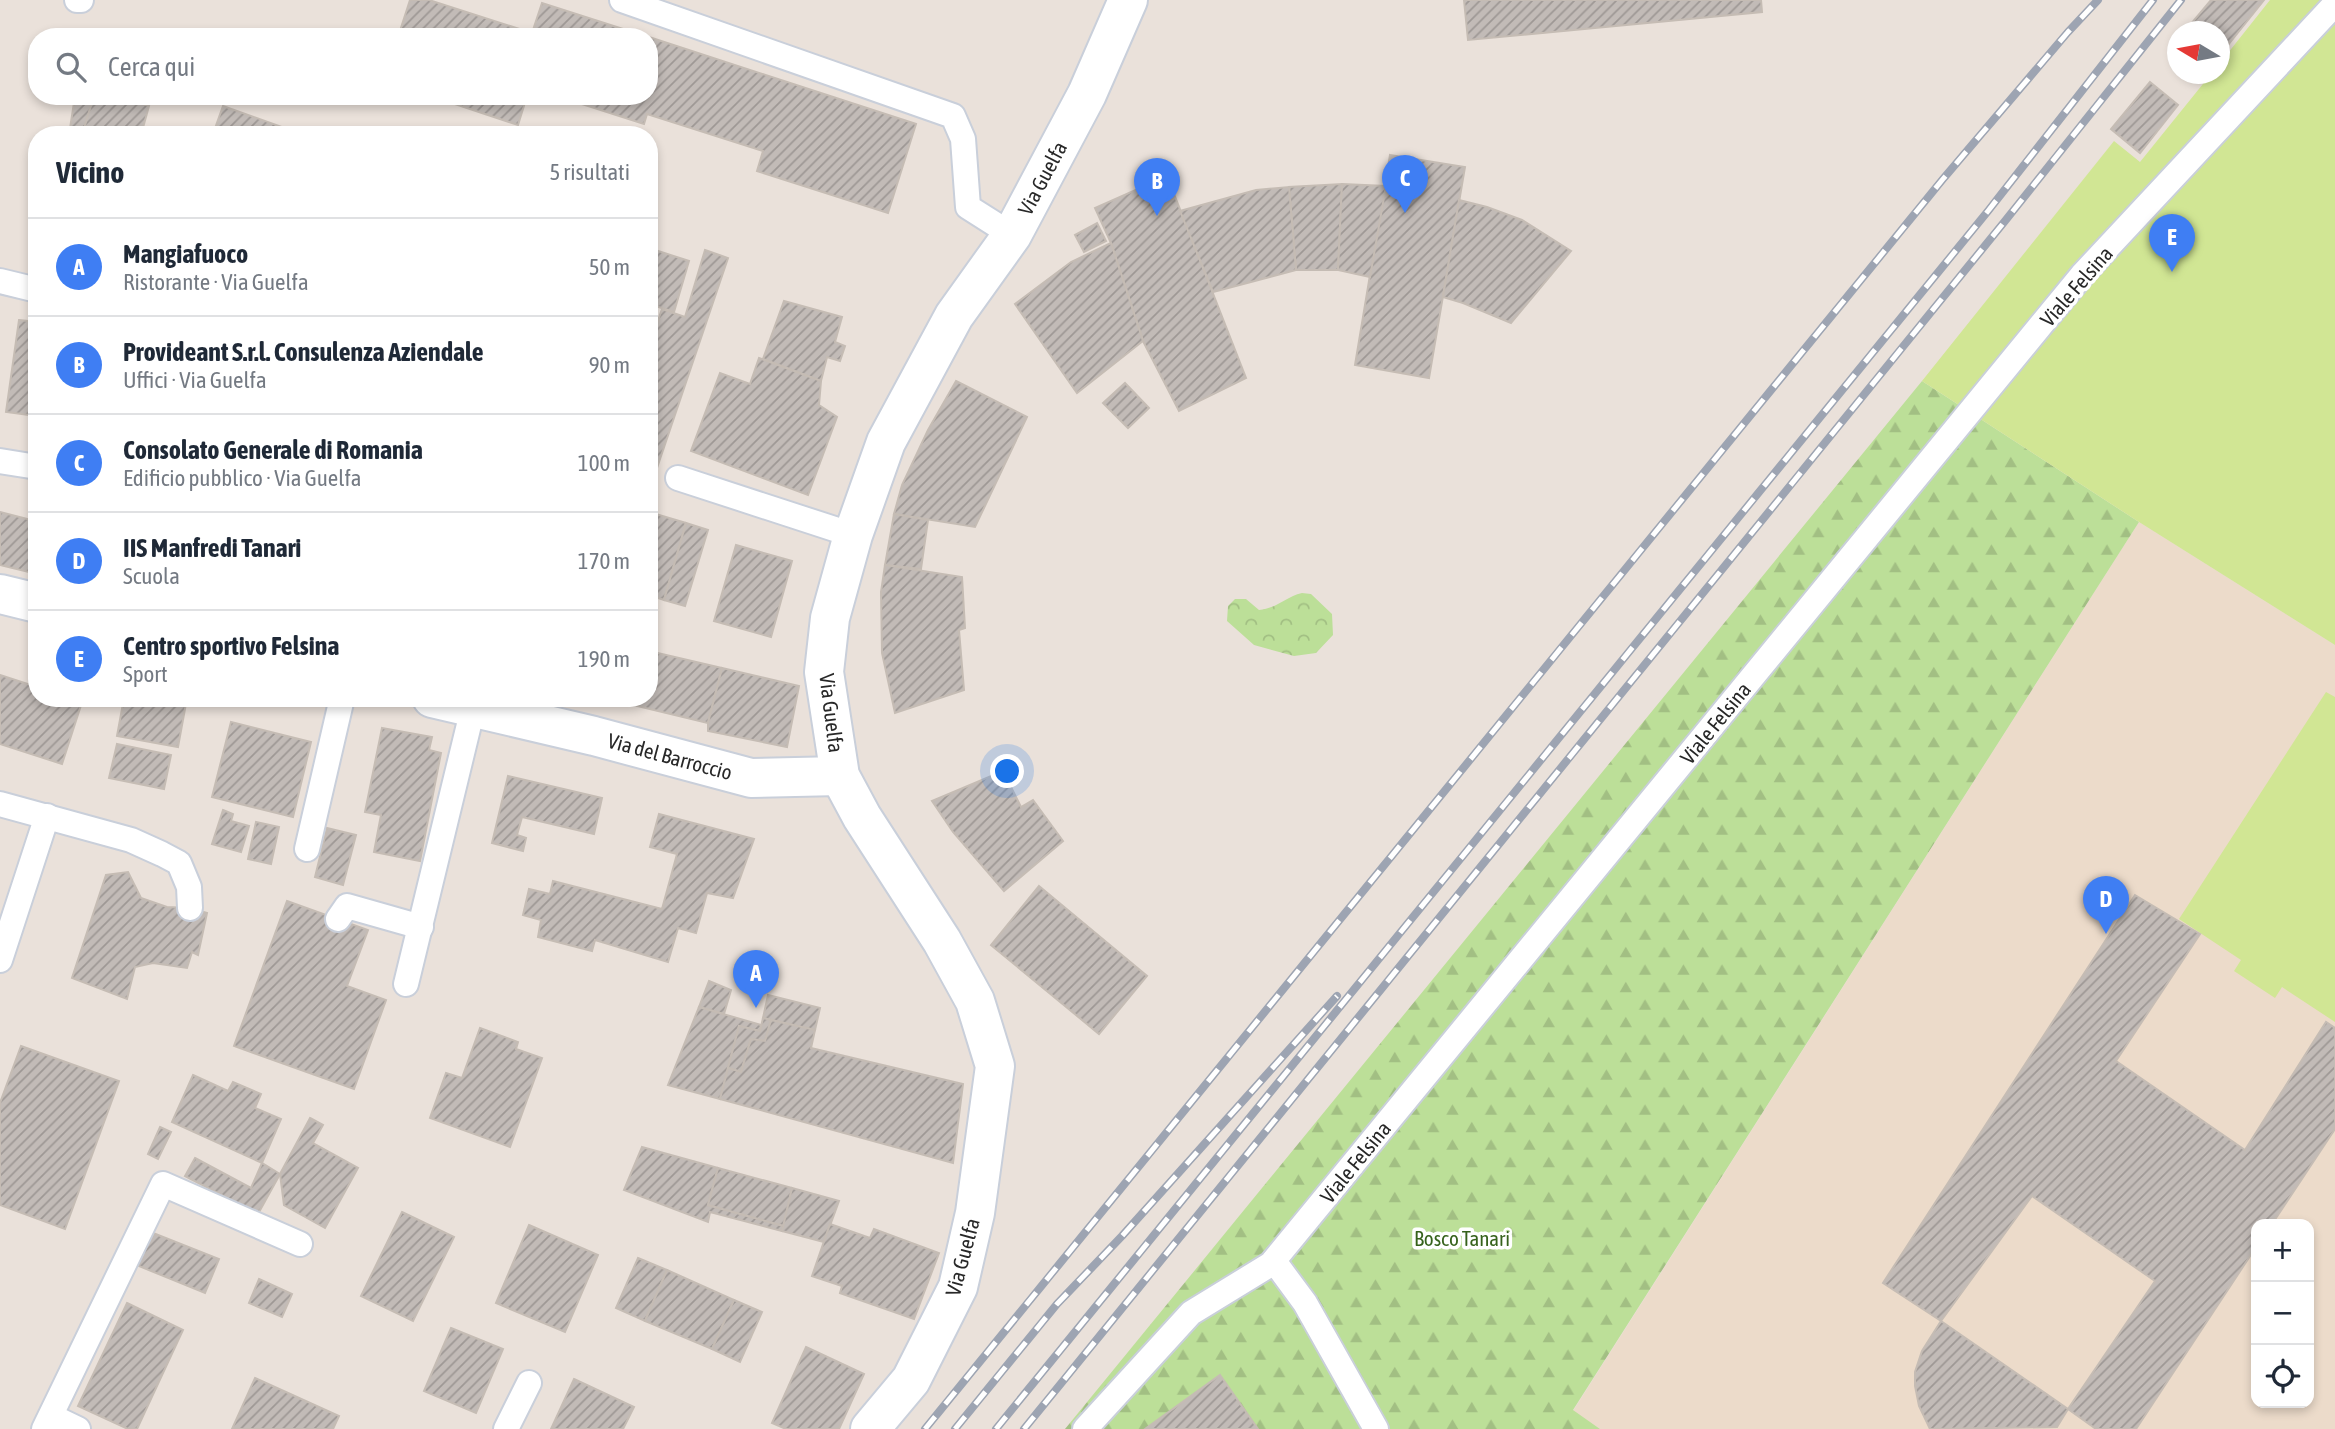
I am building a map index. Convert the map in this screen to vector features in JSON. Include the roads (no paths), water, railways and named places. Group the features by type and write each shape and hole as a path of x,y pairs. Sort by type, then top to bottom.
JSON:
{"street":[{"name":"Via Guelfa","path":"870,1429 911,1380 958,1287 975,1213 995,1066 975,1001 942,941 862,817 840,776 824,672 830,618 853,535 886,442 954,316 1012,235 1087,93 1128,0"},
{"path":"0,594 28,601"},
{"name":"Via del Barroccio","path":"495,707 751,778 840,776"}],"lane":[{"path":"622,0 953,116 963,139 968,207 1012,235"},
{"name":"Viale Felsina","path":"1085,1429 1191,1313 1273,1261 2082,275 2335,4"},
{"path":"0,281 28,288"},
{"path":"0,461 28,466"},
{"path":"678,478 853,535"},
{"path":"307,849 340,707"},
{"path":"406,984 421,928 495,707"},
{"path":"0,804 131,840 178,863 189,887 190,908"},
{"path":"0,960 47,816"},
{"path":"338,919 347,906 421,928"},
{"path":"78,1429 48,1422 163,1184 300,1244"},
{"path":"1273,1261 1305,1303 1376,1429"},
{"path":"506,1429 529,1382"}],"railway":[{"path":"925,1429 1943,179 2098,0"},
{"path":"996,1429 1988,211 2153,0"},
{"path":"1024,1429 2005,221 2181,0"},
{"path":"955,1429 1057,1304 1122,1236 1337,996"}],"place":[{"name":"Consolato Generale di Romania","path":"1405,213"},
{"name":"Provideant S.r.l. Consulenza Aziendale","path":"1157,216"},
{"name":"Centro sportivo Felsina","path":"2172,272"},
{"name":"IIS Manfredi Tanari","path":"2106,934"},
{"name":"Mangiafuoco","path":"756,1008"}],"park label":[{"name":"Bosco Tanari","path":"1462,1238"}]}
